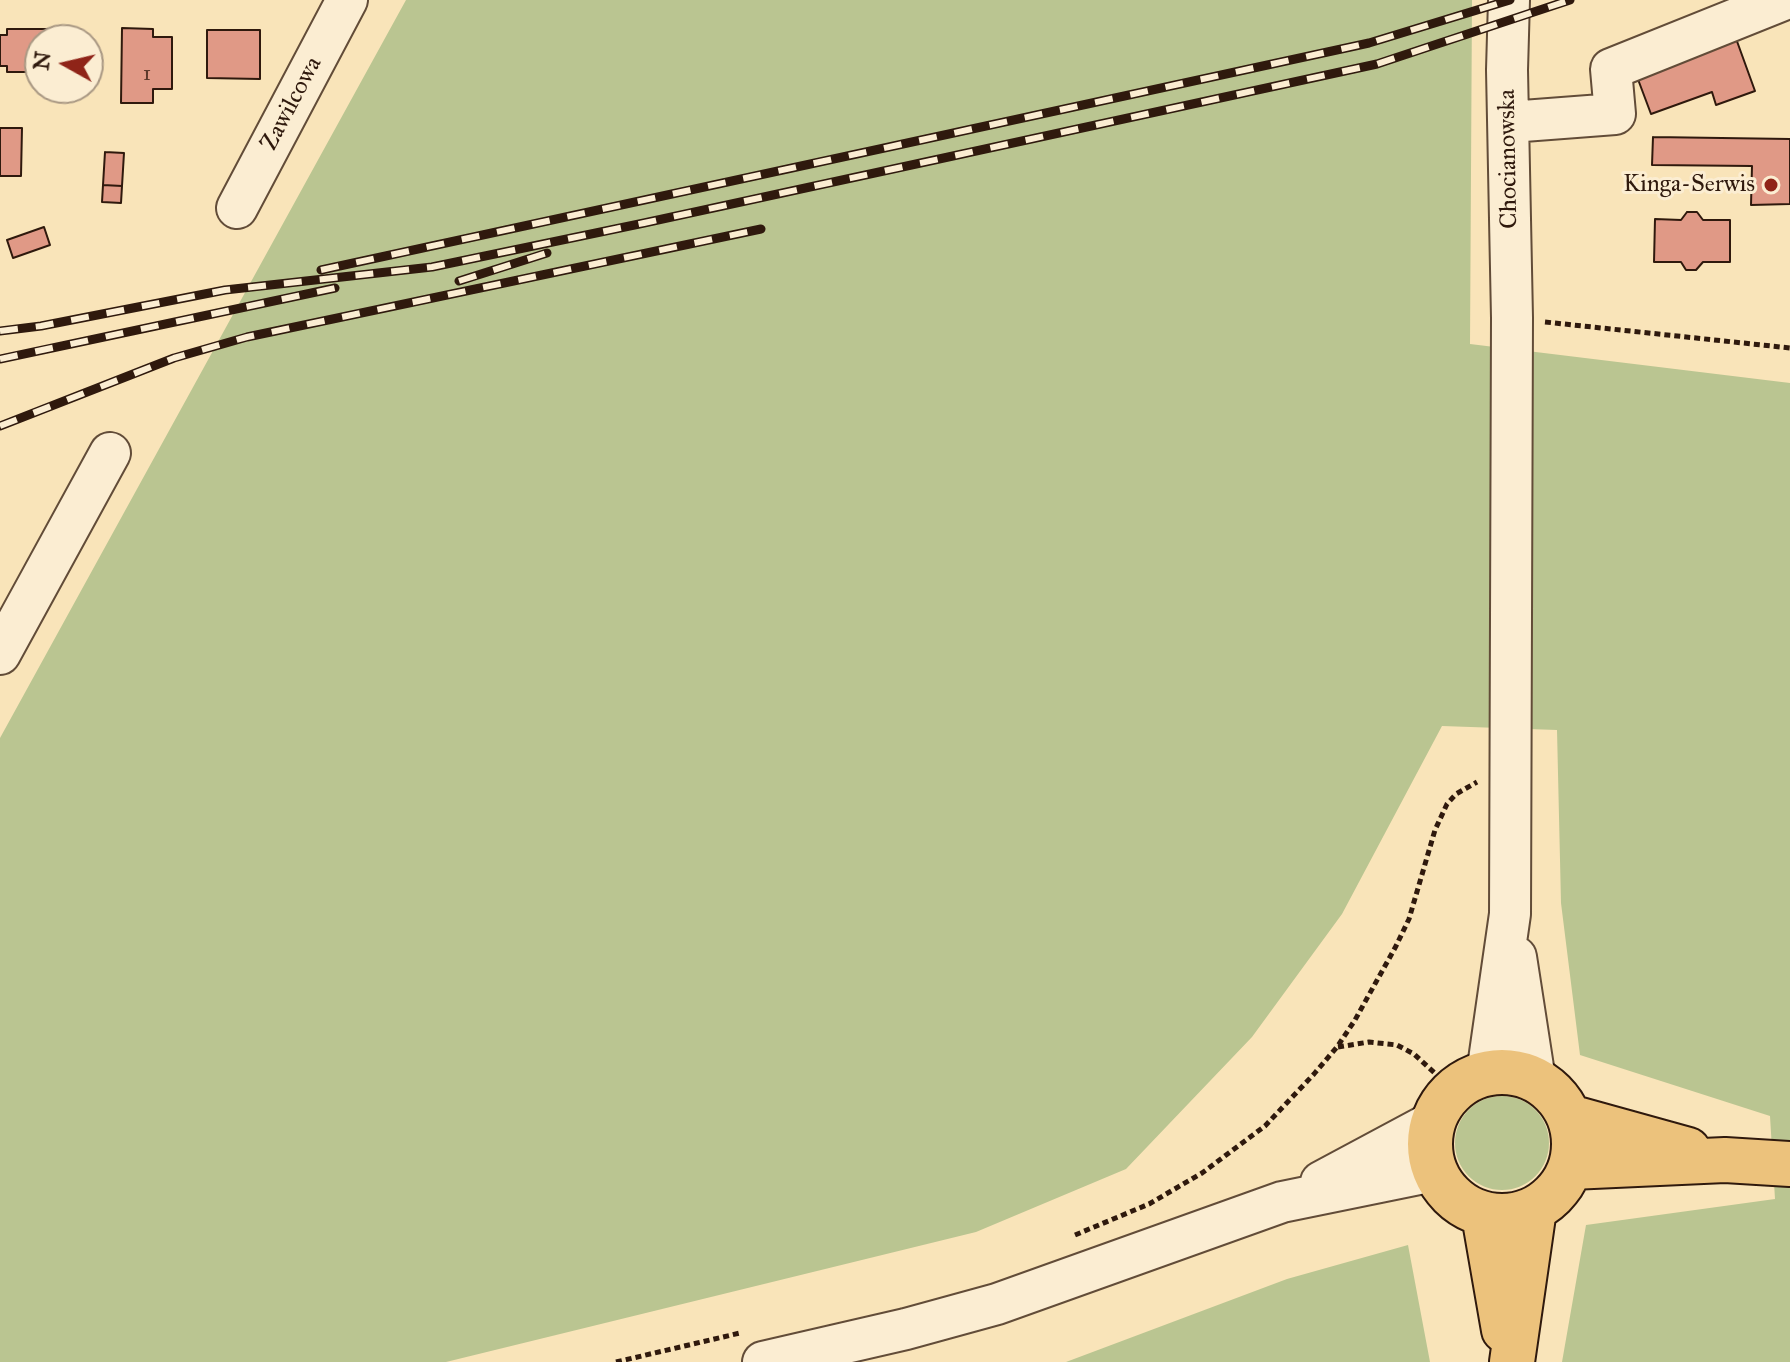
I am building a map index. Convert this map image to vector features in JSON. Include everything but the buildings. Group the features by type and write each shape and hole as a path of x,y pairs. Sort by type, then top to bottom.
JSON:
{"main road":[{"path":"1512,1072 1535,1080 1555,1095 1569,1117 1574,1141 1571,1167 1562,1184 1550,1198 1534,1209 1510,1217 1484,1215 1463,1206 1446,1191 1434,1171 1429,1147 1457,1095 1512,1072"},
{"path":"1569,1117 1725,1160"},
{"path":"1571,1167 1725,1160 1790,1164"},
{"path":"1511,1362 1534,1209"},
{"path":"1484,1215 1511,1362"}],"street":[{"name":"Zawilcowa","path":"237,208 347,0"},
{"name":"Chocianowska","path":"1509,0 1507,70 1512,318 1510,914"},
{"path":"1510,122 1615,114 1611,69 1783,0"},
{"path":"0,654 110,453"},
{"path":"1510,914 1535,1080"},
{"path":"1282,1202 1457,1095 1510,914"},
{"path":"756,1346 906,1329 997,1304 1282,1202 1434,1171"}],"path":[{"path":"1512,318 1790,348"},
{"path":"1063,1240 1149,1204 1202,1173 1265,1126 1337,1047 1385,968 1409,919 1435,830 1447,804 1469,785 1487,779"},
{"path":"1337,1047 1369,1042 1397,1045 1414,1054 1457,1095"},
{"path":"616,1362 756,1346"}],"green space":[{"path":"406,0 1472,0 1470,344 1790,383 1790,1362 1562,1362 1586,1225 1775,1199 1770,1116 1580,1055 1561,903 1557,730 1442,726 1342,914 1252,1037 1126,1169 976,1232 446,1362 0,1362 0,738"},
{"path":"1502,1096 1520,1100 1535,1110 1545,1125 1549,1143 1545,1161 1535,1176 1520,1186 1502,1190 1484,1186 1469,1176 1459,1161 1455,1143 1459,1125 1469,1110 1484,1100"},
{"path":"1408,1245 1430,1362 1066,1362 1287,1279"}],"railway":[{"path":"321,270 1369,43 1510,0"},
{"path":"0,331 41,326 225,290 432,267 644,223 1377,64 1570,0"},
{"path":"0,426 174,358 247,337 761,229"},
{"path":"459,281 547,253"},
{"path":"0,359 335,288"}],"place":[{"name":"Kinga-Serwis","path":"1771,185"}]}
